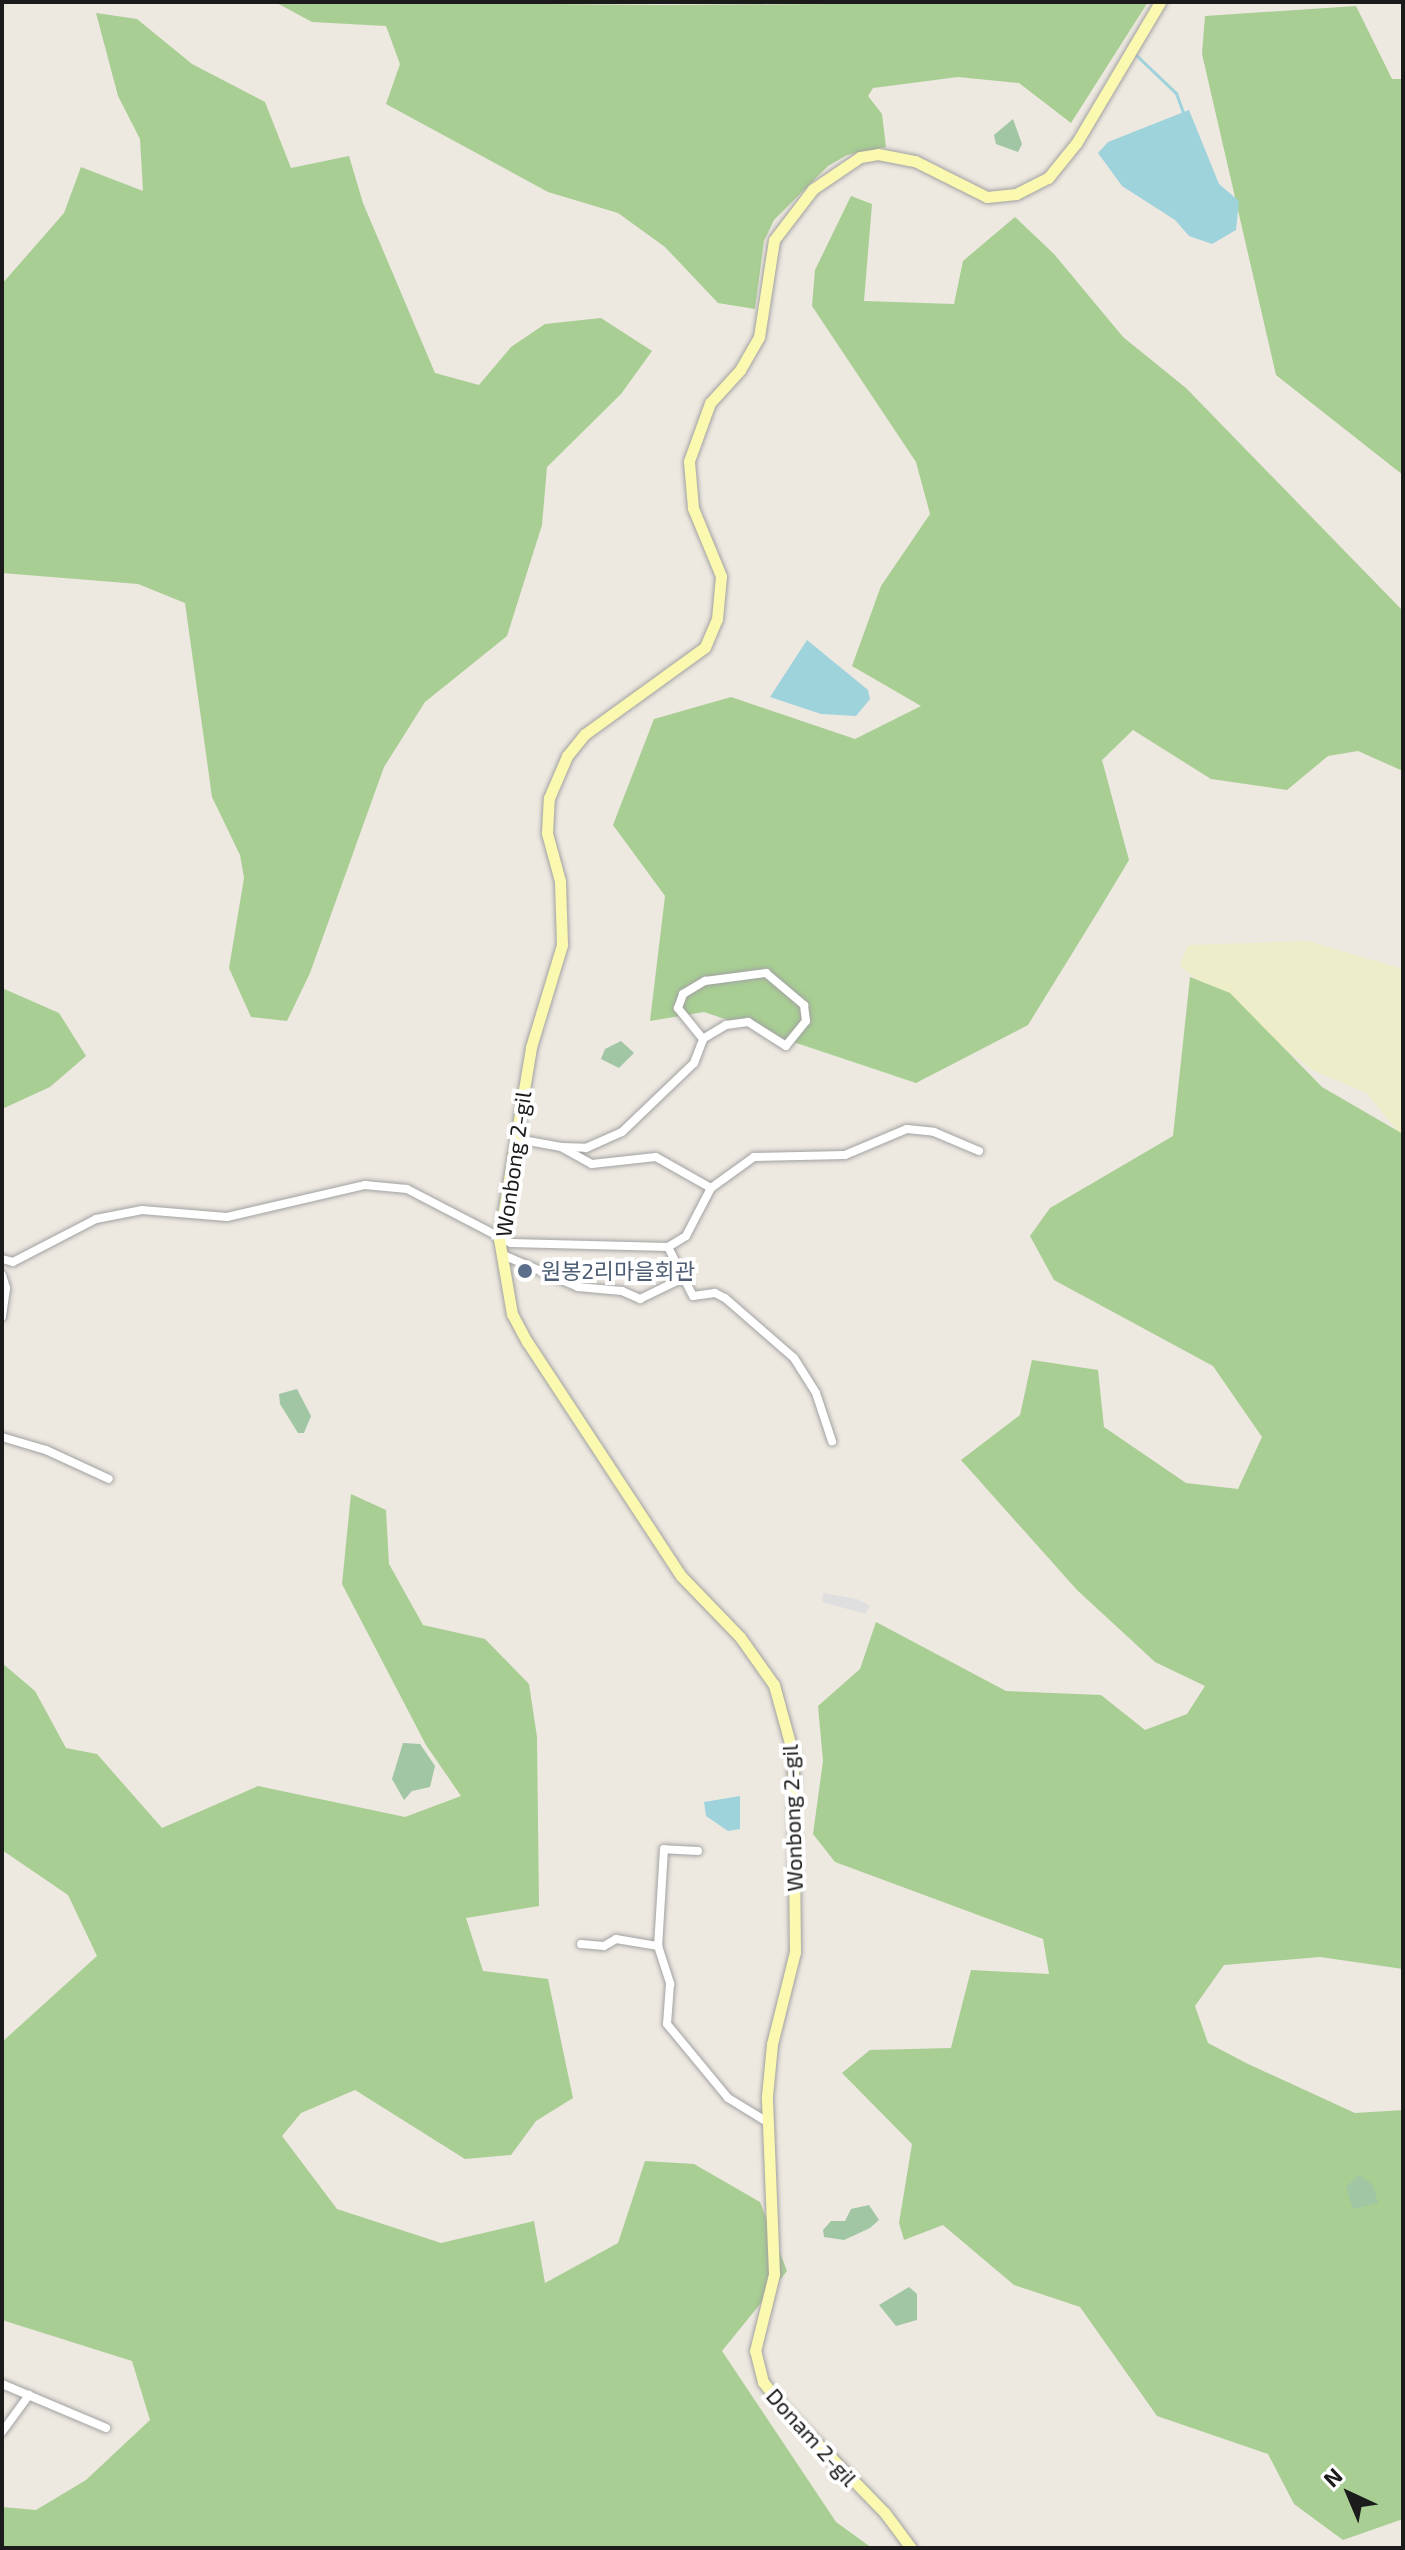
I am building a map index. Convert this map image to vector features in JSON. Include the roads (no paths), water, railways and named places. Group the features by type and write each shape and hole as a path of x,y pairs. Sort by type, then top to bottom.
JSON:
{"main road":[{"name":"Wonbong 2-gil","path":"764,2120 772,2044 795,1952 797,1869 793,1754 774,1685 740,1637 681,1576 546,1373 512,1314 499,1239 531,1047 562,945 560,881 547,833 549,798 567,756 585,734 707,643 717,619 721,576 693,508 689,461 701,420 750,355 762,320 774,240 813,189 860,157 878,154 915,161 987,197 1016,194 1037,184 1058,170 1077,142 1160,2"},
{"name":"Donam 2-gil","path":"764,2120 774,2274 755,2351 763,2382 811,2443 885,2513 911,2548"}],"street":[{"path":"517,1139 586,1148 631,1126 694,1063 703,1039 726,1025 748,1022 786,1046 806,1021 804,1005 766,973 705,981 683,994 678,1008 703,1039"},
{"path":"2,1259 13,1262 115,1215 142,1210 227,1217 365,1185 426,1196 499,1239 526,1245 668,1247 686,1236 711,1188 754,1157 845,1155 907,1129 934,1132 979,1151"},
{"path":"561,1147 592,1164 656,1157 711,1188"},
{"path":"668,1247 681,1279 693,1296 715,1293 725,1298 794,1358 816,1393 832,1441"},
{"path":"503,1255 578,1287 622,1291 640,1299 681,1279"},
{"path":"2,1275 6,1288 2,1317"},
{"path":"2,1437 46,1450 109,1479"},
{"path":"698,1851 664,1849 658,1946 670,1984 667,2012 672,2035 728,2098 764,2120"},
{"path":"581,1944 604,1946 616,1939 658,1946"},
{"path":"2,2384 106,2428"},
{"path":"2,2432 29,2395"}],"water":[{"path":"1189,110 1219,184 1239,201 1236,230 1212,244 1189,236 1175,220 1122,186 1098,153 1108,142"},
{"path":"807,640 868,690 870,699 856,716 821,714 770,697"},
{"path":"740,1796 740,1829 728,1831 706,1816 704,1802"}],"waterway":[{"path":"1135,54 1176,93 1183,112"}],"place":[{"name":"원봉2리마을회관","path":"525,1271"}]}
